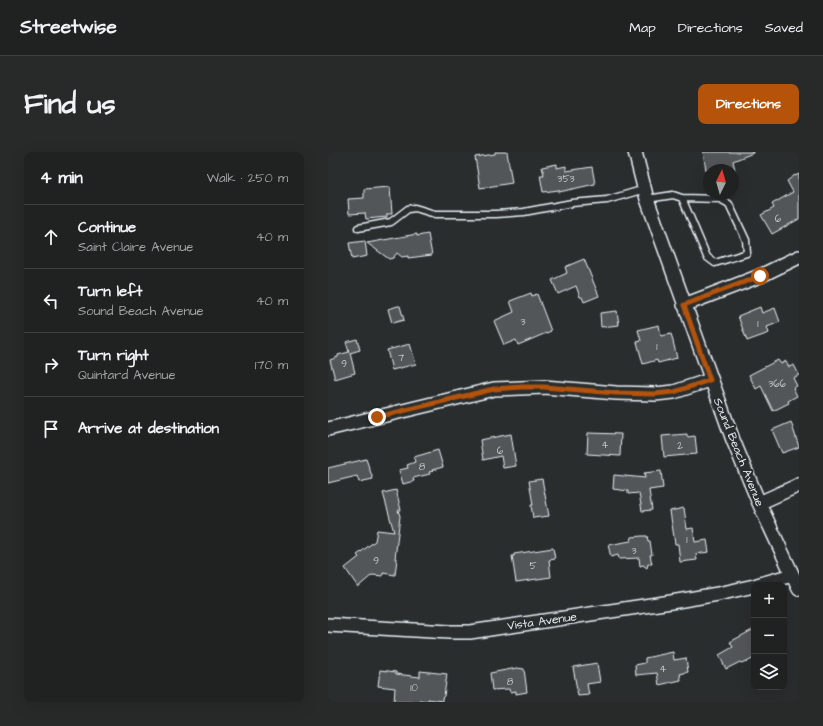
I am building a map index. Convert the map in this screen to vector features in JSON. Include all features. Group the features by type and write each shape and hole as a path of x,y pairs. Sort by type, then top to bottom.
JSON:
{"street":[{"name":"Sound Beach Avenue","path":"635,152 646,194 710,380 759,503 799,589"},
{"path":"684,305 760,276 799,257"},
{"path":"328,429 494,389 544,387 616,393 654,394 674,392 710,380"},
{"path":"759,503 799,485"},
{"name":"Vista Avenue","path":"767,582 792,576"},
{"name":"Vista Avenue","path":"328,625 470,632 670,602 718,594 751,586"}],"lane":[{"path":"358,228 391,222 408,209 415,208 435,214 496,214 524,212 572,203 607,200 646,194 673,195 682,198 720,199 729,204 746,240 747,253 716,263 707,258 682,198"}],"building":[{"path":"495,152 507,152 512,183 480,188 475,157 495,154"},
{"path":"703,152 753,152 733,161 734,164 705,164"},
{"path":"557,164 557,168 566,166 566,171 592,167 595,184 559,192 559,190 543,192 540,175 544,175 542,167"},
{"path":"799,174 799,219 772,234 761,215 774,208 772,204 793,192 787,181"},
{"path":"390,187 392,214 387,214 387,217 366,219 365,213 349,214 348,199 364,198 364,189"},
{"path":"417,234 417,236 428,234 432,255 408,258 408,256 402,257 397,253 393,258 389,259 367,243"},
{"path":"365,241 367,256 352,259 349,243"},
{"path":"584,259 599,296 584,302 582,297 580,297 576,286 558,294 552,280 567,273 565,267"},
{"path":"531,293 532,296 537,294 551,331 518,345 516,340 504,345 494,321 514,312 510,301"},
{"path":"400,306 404,320 392,323 388,309"},
{"path":"760,307 762,313 775,308 780,322 767,327 769,333 747,341 738,316"},
{"path":"617,311 619,325 601,327 600,313"},
{"path":"659,325 661,336 671,334 677,358 658,363 657,360 643,364 637,342 641,341 638,330"},
{"path":"357,339 360,350 350,353 355,373 335,379 330,360 338,357 338,355 349,352 346,342"},
{"path":"410,344 416,364 392,370 387,350"},
{"path":"778,360 781,364 786,361 789,367 794,365 799,375 793,378 797,386 793,388 797,396 788,401 789,403 773,411 761,386 756,389 749,375"},
{"path":"791,422 799,447 782,453 772,430"},
{"path":"588,433 621,434 620,456 587,454"},
{"path":"511,434 516,466 503,468 501,456 483,460 480,440"},
{"path":"687,434 687,437 695,436 697,454 664,457 662,436"},
{"path":"438,450 443,467 432,470 433,471 429,472 430,474 413,478 414,481 403,484 399,470 408,468 407,465 415,462 414,457"},
{"path":"366,459 373,479 359,482 357,476 328,483 328,468"},
{"path":"661,471 663,488 649,490 652,510 642,511 639,493 628,494 628,491 613,489 614,475 645,478 644,473"},
{"path":"542,479 549,516 533,518 531,505 533,505 529,481"},
{"path":"396,490 401,510 398,510 400,516 395,559 397,559 395,575 383,573 383,576 372,575 358,587 345,568 359,557 357,555 375,541 377,530 394,532 383,493"},
{"path":"684,508 687,529 693,528 695,542 707,540 709,552 696,554 697,560 680,562 678,544 675,544 670,511"},
{"path":"647,536 648,541 650,541 652,555 650,555 652,564 648,564 647,568 643,565 640,566 639,558 619,559 618,555 611,557 608,545 631,541 632,537"},
{"path":"553,548 555,559 549,560 551,577 516,582 512,556 514,556 514,554"},
{"path":"751,631 751,660 745,663 740,662 726,669 719,655 733,647 730,642"},
{"path":"673,652 674,660 686,658 688,672 680,674 681,680 659,685 657,673 636,675 635,665 645,663 645,658"},
{"path":"597,663 600,682 587,684 589,695 578,696 573,667"},
{"path":"517,668 524,669 527,692 516,694 516,691 510,692 509,689 492,690 490,673"},
{"path":"380,670 420,677 420,671 447,674 442,701 428,699 428,701 419,700 419,702 394,702 395,688 378,686"}],"route":[{"path":"377,417 494,389 544,387 616,393 654,394 674,392 710,380 684,305 760,276"}]}
